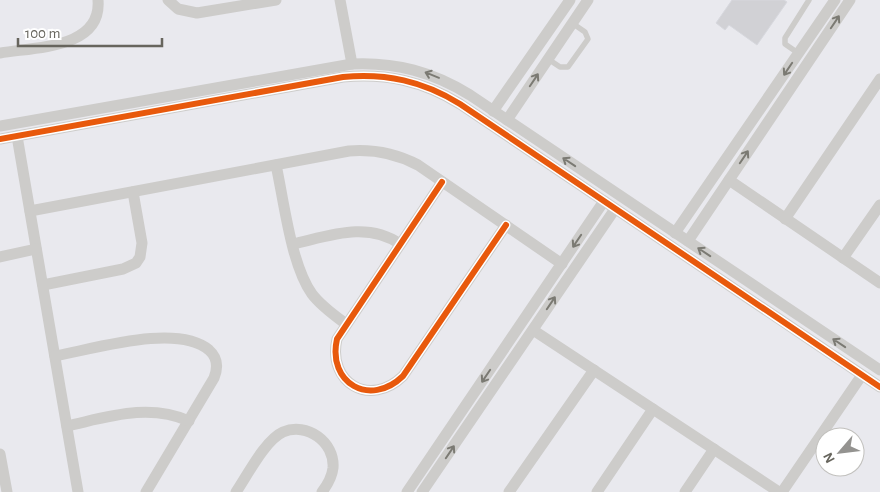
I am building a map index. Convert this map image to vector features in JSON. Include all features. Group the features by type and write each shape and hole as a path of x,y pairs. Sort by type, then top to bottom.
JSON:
{"street":[{"path":"0,53 78,38 94,23 98,13 98,0"},
{"path":"168,0 178,9 197,13 276,0"},
{"path":"340,0 352,64"},
{"path":"493,111 570,0"},
{"path":"507,120 588,0"},
{"path":"675,233 835,0"},
{"path":"688,241 850,0"},
{"path":"0,126 352,64 388,64 422,71 454,86 507,120 880,370"},
{"path":"0,139 342,77 378,75 412,81 445,95 880,387"},
{"path":"785,219 880,79"},
{"path":"17,136 78,492"},
{"path":"30,211 348,151 377,151 405,158 562,264"},
{"path":"276,165 300,270 311,292 327,310 346,324"},
{"path":"729,180 880,283"},
{"path":"442,182 337,338 335,350 336,363 341,374 349,383 360,389 384,390 403,376 506,225"},
{"path":"43,285 123,269 136,263 140,257 142,242 133,192"},
{"path":"407,492 604,201"},
{"path":"843,258 880,205"},
{"path":"422,492 615,209"},
{"path":"293,244 363,231 383,234 400,244"},
{"path":"0,257 36,249"},
{"path":"532,330 780,492 862,375"},
{"path":"55,356 163,337 182,338 199,344 212,353 216,359 217,372 146,492"},
{"path":"509,492 594,370"},
{"path":"597,492 653,409"},
{"path":"67,426 147,411 169,413 189,421"},
{"path":"236,492 274,438 283,432 303,430 322,438 332,456 331,476 322,492"},
{"path":"449,430 460,436"},
{"path":"685,492 714,449"},
{"path":"0,454 7,492"}],"lane":[{"path":"798,53 786,44 785,38 809,0"},
{"path":"548,59 560,68 568,67 588,39 585,32 572,24"}],"building":[{"path":"732,0 784,0 787,2 757,45 729,25 725,30 716,23"}],"cycle path":[{"path":"0,139 343,77 374,76 404,80 418,84 460,104 880,387"},
{"path":"442,182 337,339 336,355 338,368 354,386 365,390 377,390 390,385 403,376 506,225"}]}
